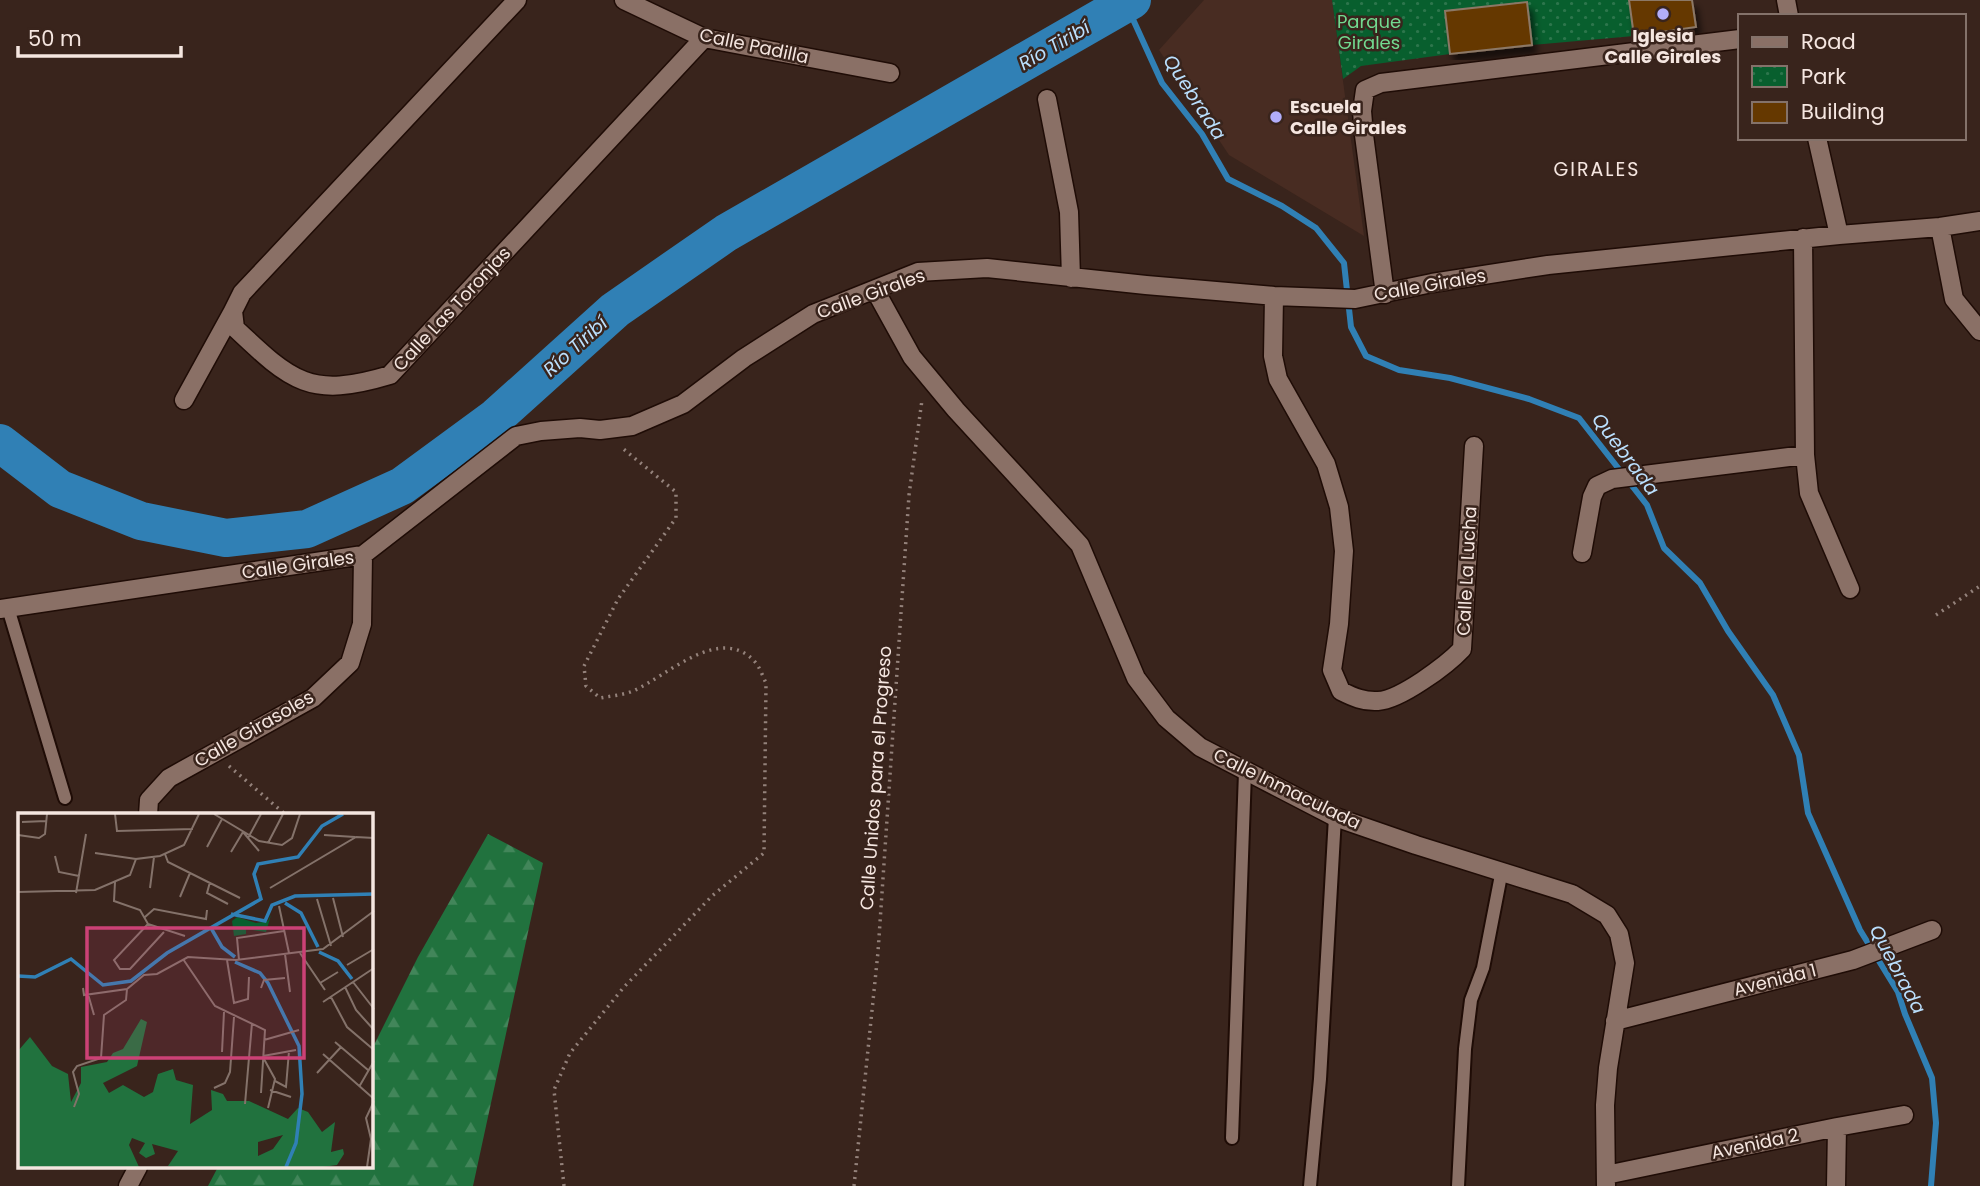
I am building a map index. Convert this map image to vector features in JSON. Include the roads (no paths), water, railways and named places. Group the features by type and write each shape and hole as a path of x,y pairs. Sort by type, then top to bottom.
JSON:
{"street":[{"path":"184,400 242,293 517,0"},
{"name":"Calle Padilla","path":"624,0 704,38 890,73"},
{"name":"Calle Las Toronjas","path":"233,311 235,328 268,359 296,380 323,387 362,383 390,375 704,38"},
{"path":"1385,294 1364,135 1362,111 1365,90 1381,83 1738,39"},
{"path":"1047,99 1069,212 1071,278"},
{"path":"1817,140 1839,234"},
{"name":"Calle Girales","path":"4,608 363,555 516,436 541,431 580,428 600,430 632,426 683,404 744,358 813,314 918,272 987,268 1274,296 1355,299 1432,283 1548,265 1980,221"},
{"path":"1940,227 1954,299 1980,331"},
{"path":"1803,239 1805,455 1809,493 1850,589"},
{"name":"Calle Inmaculada","path":"875,290 912,357 956,410 1080,545 1136,678 1166,718 1200,747 1335,817 1572,894 1607,915 1619,934 1625,963 1606,1093 1606,1180"},
{"name":"Calle La Lucha","path":"1274,296 1273,356 1278,379 1326,464 1339,507 1344,551 1339,624 1332,670 1341,691 1361,700 1381,701 1444,667 1462,649 1474,446"},
{"path":"1582,553 1592,497 1597,486 1612,479 1805,455"},
{"name":"Calle Girasoles","path":"148,813 149,800 169,778 313,698 350,663 362,624 363,555"},
{"name":"Avenida 1","path":"1615,1021 1853,960 1933,930"},
{"name":"Avenida 2","path":"1606,1180 1837,1127 1904,1115"},
{"path":"1836,1186 1837,1127"},
{"path":"128,1186 137,1168"}],"lane":[{"path":"4,608 65,798"},
{"path":"1232,1138 1245,772"},
{"path":"1310,1186 1320,1079 1335,817"},
{"path":"1458,1186 1465,1049 1471,1000 1483,968 1502,870"}],"waterway":[{"name":"Río Tiribí","path":"0,443 60,489 141,521 226,538 307,529 402,486 496,417 615,310 726,233 1132,0"},
{"name":"Quebrada","path":"1126,4 1162,83 1202,134 1228,179 1282,206 1316,228 1344,263 1351,327 1366,356 1399,370 1450,378 1529,399 1579,418 1647,505 1664,548 1700,583 1728,631 1773,695 1799,755 1808,813 1860,930 1898,992 1932,1078 1936,1123 1931,1186"}],"place":[{"name":"Iglesia Calle Girales","path":"1663,14"},
{"name":"Escuela Calle Girales","path":"1276,117"}],"district":[{"name":"GIRALES","path":"1597,169"}],"park label":[{"name":"Parque Girales","path":"1369,32"}]}
